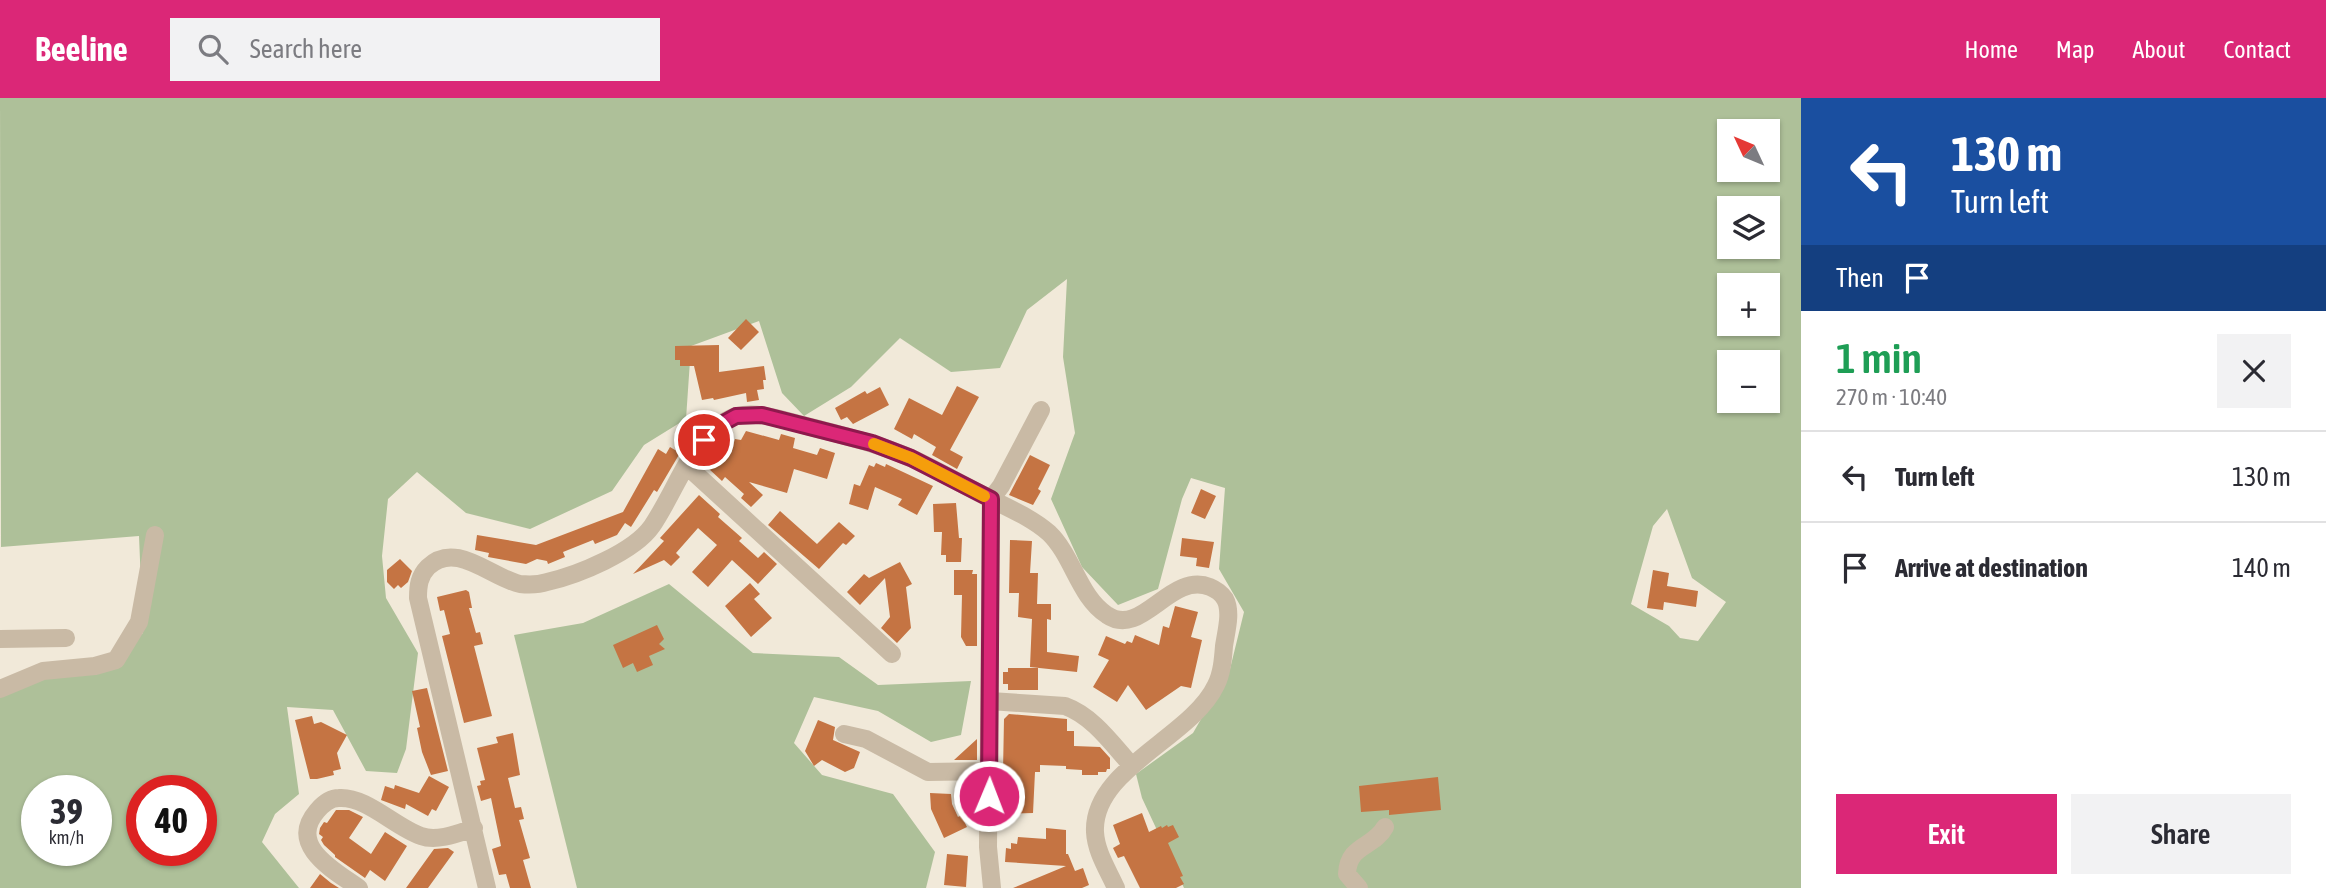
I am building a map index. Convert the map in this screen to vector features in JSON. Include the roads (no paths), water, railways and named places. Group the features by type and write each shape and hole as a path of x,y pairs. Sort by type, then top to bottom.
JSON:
{"street":[{"path":"992,888 988,847 991,499 1001,486 1041,410"},
{"path":"487,888 418,598 418,585 423,571 435,561 450,556 466,560 518,583 534,585 550,582 624,552 651,528 704,440 718,426 736,416 762,415 872,443 911,458 1047,531 1058,543 1093,602 1107,616 1120,621 1132,619 1179,588 1197,583 1213,588 1224,598 1228,611 1222,667 1216,685 1194,714 1132,766 1107,791 1098,810 1095,830 1098,850 1116,888"},
{"path":"687,466 892,654"},
{"path":"0,690 43,671 95,666 116,660 139,622 155,535"},
{"path":"0,639 66,638"},
{"path":"990,701 1065,706 1077,710 1132,766"},
{"path":"844,734 866,739 928,772 990,771"},
{"path":"359,888 318,859 309,846 308,830 314,814 324,803 336,797 353,799 422,837 436,838 474,828"},
{"path":"1359,888 1347,873 1347,862 1354,853 1382,833 1385,827"}]}
